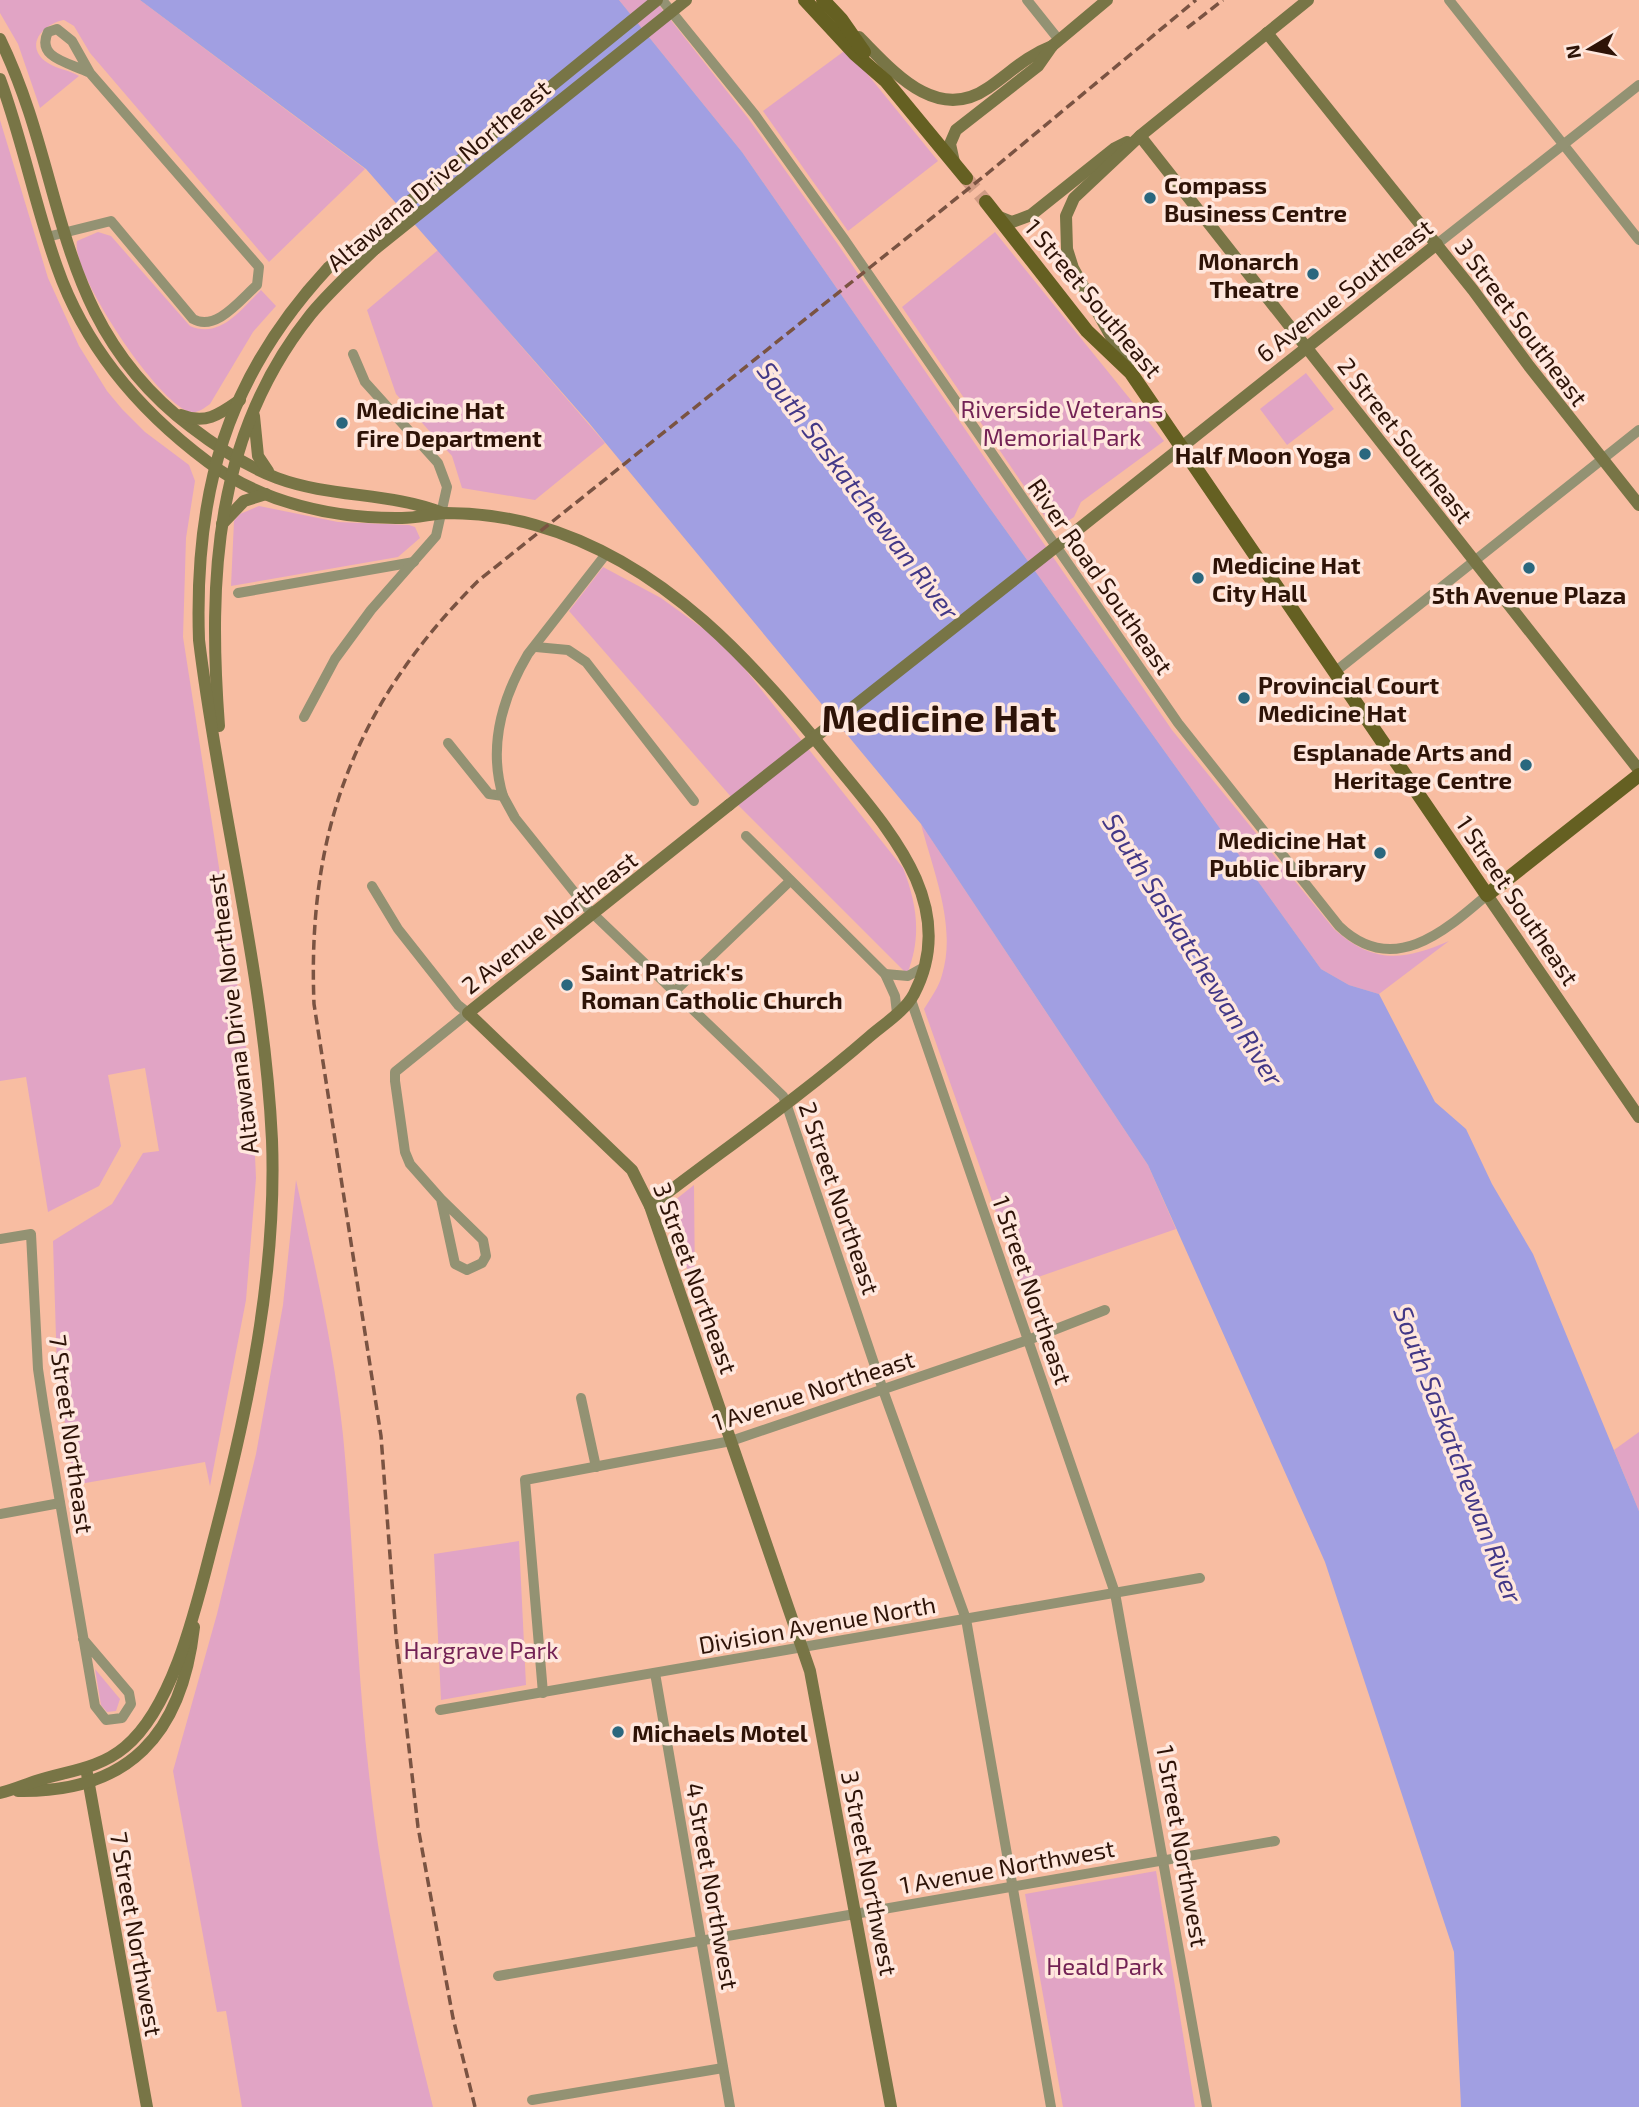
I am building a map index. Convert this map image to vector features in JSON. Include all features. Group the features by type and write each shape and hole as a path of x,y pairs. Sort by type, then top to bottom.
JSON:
{"main road":[{"path":"804,0 855,54 886,81"},
{"path":"823,0 841,19 886,81 966,178"},
{"name":"1 Street Southeast","path":"986,202 1087,331 1131,373 1487,895"},
{"path":"1487,895 1639,775"}],"street":[{"name":"Altawana Drive Northeast","path":"89,1783 121,1769 148,1747 174,1707 187,1674 196,1607 248,1390 266,1276 272,1180 269,1100 257,1000 223,787 204,688 197,585 201,533 213,466 240,400 269,340 296,303 328,268 659,0"},
{"name":"River Road Southeast","path":"659,0 755,115 1178,723 1339,926 1350,936 1381,949 1409,947 1434,936 1487,895"},
{"name":"Altawana Drive Northeast","path":"223,787 215,640 220,527 230,475 254,409 268,380 311,315 374,249 686,0"},
{"path":"1027,0 1055,43"},
{"path":"954,162 950,144 956,130 1038,65 1055,43 1107,0"},
{"path":"1131,373 1073,268 1065,233 1066,216 1074,198 1140,136 1308,0"},
{"path":"1449,0 1639,240"},
{"path":"841,19 904,82 922,93 943,99 964,97 984,90 1032,54 1055,43"},
{"path":"47,237 111,220 193,319 201,324 215,321 257,285 260,279 259,267 90,73 65,32 57,29 48,32 44,40 46,50 53,58 70,62 90,73"},
{"name":"3 Street Southeast","path":"1266,33 1437,244 1639,505"},
{"path":"0,39 26,100 63,233 94,312 114,349 136,378 169,410 219,449 275,477 341,494 416,503 443,513 520,521 606,554 680,600 742,654 891,834 913,869 927,910 929,943 924,967 911,1000 786,1103 650,1206"},
{"path":"0,79 58,272 109,365 135,398 213,466 266,494 341,514 415,518 443,513"},
{"name":"6 Avenue Southeast","path":"1076,531 1306,346 1639,85"},
{"path":"997,216 1012,222 1024,219 1115,148 1140,136"},
{"name":"2 Street Southeast","path":"1140,136 1639,770"},
{"path":"304,717 335,659 371,610 436,536 447,487 438,463 365,382 353,354"},
{"path":"169,410 194,420 207,420 240,400"},
{"path":"254,409 258,456 275,477"},
{"path":"1336,671 1639,430"},
{"path":"220,527 244,501 266,494"},
{"name":"2 Avenue Northeast","path":"441,1199 410,1164 405,1152 395,1072 1076,531"},
{"path":"503,796 495,756 499,726 523,663 606,554"},
{"path":"238,593 415,562"},
{"path":"536,647 568,650 586,662 694,801"},
{"name":"2 Street Northeast","path":"449,743 489,794 503,796 515,818 593,914 779,1092 786,1103 883,1390 966,1619 1051,2107"},
{"path":"747,836 885,974 895,996 897,1013"},
{"path":"674,992 790,881"},
{"name":"3 Street Northeast","path":"372,887 398,929 458,1005 632,1170 650,1206 803,1648"},
{"name":"1 Street Southeast","path":"1487,895 1639,1117"},
{"path":"885,974 908,976 924,967"},
{"name":"1 Street Northeast","path":"911,1000 1115,1593"},
{"path":"441,1199 483,1240 486,1256 475,1267 467,1270 456,1264 441,1199"},
{"name":"7 Street Northeast","path":"0,1239 31,1234 38,1369 83,1639 97,1712 111,1721 122,1718 131,1704 129,1693 83,1639"},
{"name":"1 Avenue Northeast","path":"543,1693 525,1480 731,1441 1028,1340 1105,1310"},
{"path":"581,1398 596,1467"},
{"path":"0,1514 60,1503"},
{"name":"Division Avenue North","path":"440,1710 1200,1578"},
{"name":"1 Street Northwest","path":"1115,1593 1207,2107"},
{"name":"Altawana Drive Northeast","path":"86,1768 113,1756 140,1733 159,1704 196,1607"},
{"name":"3 Street Northwest","path":"803,1648 815,1692 891,2107"},
{"name":"4 Street Northwest","path":"655,1673 730,2107"},
{"path":"5,1792 86,1768"},
{"name":"7 Street Northwest","path":"86,1768 147,2107"},
{"path":"5,1792 43,1791 89,1783"},
{"name":"1 Avenue Northwest","path":"498,1976 1275,1841"},
{"path":"532,2100 723,2068"}],"green space":[{"path":"0,0 140,0 365,169 269,262 90,53 74,26 64,20 43,31 36,43 37,50 48,63 79,76 40,108 18,44 0,13"},
{"path":"619,0 655,0 748,118 1172,730 1334,929 1362,948 1389,956 1417,952 1449,941 1379,994 1349,985 1321,969 984,500 742,152"},
{"path":"847,49 938,161 848,231 763,111"},
{"path":"0,120 48,278 79,346 107,391 122,409 145,432 189,465 195,481 186,538 183,637 252,1090 256,1178 246,1300 210,1486 205,1462 74,1485 57,1369 53,1241 112,1204 143,1153 159,1151 145,1068 108,1075 121,1146 99,1186 48,1212 26,1077 0,1081"},
{"path":"98,232 111,236 190,326 211,329 221,325 238,313 261,290 276,306 253,332 210,404 201,410 191,412 159,388 139,364 102,307 79,257 77,241"},
{"name":"Riverside Veterans Memorial Park","path":"995,232 1164,441 1081,502 1074,517 1054,530 902,307"},
{"path":"438,250 605,443 535,500 462,488 452,456 396,394 367,310"},
{"path":"1306,373 1334,409 1287,445 1260,409"},
{"path":"259,506 338,522 409,525 415,527 420,538 398,557 231,586 234,521 240,514"},
{"path":"603,567 661,598 708,632 741,664 903,868 912,895 916,921 915,947 907,974 739,806 569,611"},
{"path":"921,824 1148,1165 1176,1229 1021,1283 924,1009 941,979 947,937 942,899"},
{"path":"296,1180 335,1371 343,1435 365,1732 380,1858 404,1983 433,2107 242,2107 226,2011 217,2012 173,1771 217,1614 256,1454 283,1305"},
{"path":"694,1185 695,1290 665,1208"},
{"path":"1639,1432 1639,1511 1614,1450"},
{"name":"Hargrave Park","path":"519,1541 526,1685 441,1700 434,1554"},
{"path":"95,1669 120,1699 116,1711 107,1712 101,1705"},
{"name":"Heald Park","path":"1156,1871 1195,2107 1063,2107 1025,1894"}],"water":[{"name":"South Saskatchewan River","path":"140,0 619,0 742,152 984,500 1321,969 1349,985 1379,994 1435,1102 1466,1129 1492,1184 1533,1254 1639,1511 1639,2107 1461,2107 1454,1952 1325,1562 1148,1165 921,824 589,423 366,169"}],"tunnel":[{"path":"966,178 986,202"}],"railway":[{"path":"475,2107 453,2018 418,1827 396,1635 381,1436 314,1004 314,941 319,882 330,827 347,774 370,723 400,675 435,627 478,581 988,173 1196,0"},
{"path":"1187,28 1223,0"}],"place":[{"name":"Compass Business Centre","path":"1150,198"},
{"name":"Monarch Theatre","path":"1313,274"},
{"name":"Medicine Hat Fire Department","path":"342,423"},
{"name":"Half Moon Yoga","path":"1365,454"},
{"name":"5th Avenue Plaza","path":"1529,568"},
{"name":"Medicine Hat City Hall","path":"1198,578"},
{"name":"Provincial Court Medicine Hat","path":"1244,698"},
{"name":"Esplanade Arts and Heritage Centre","path":"1526,765"},
{"name":"Medicine Hat Public Library","path":"1380,853"},
{"name":"Saint Patrick's Roman Catholic Church","path":"567,985"},
{"name":"Michaels Motel","path":"618,1732"}],"district":[{"name":"Medicine Hat","path":"939,717"}]}
